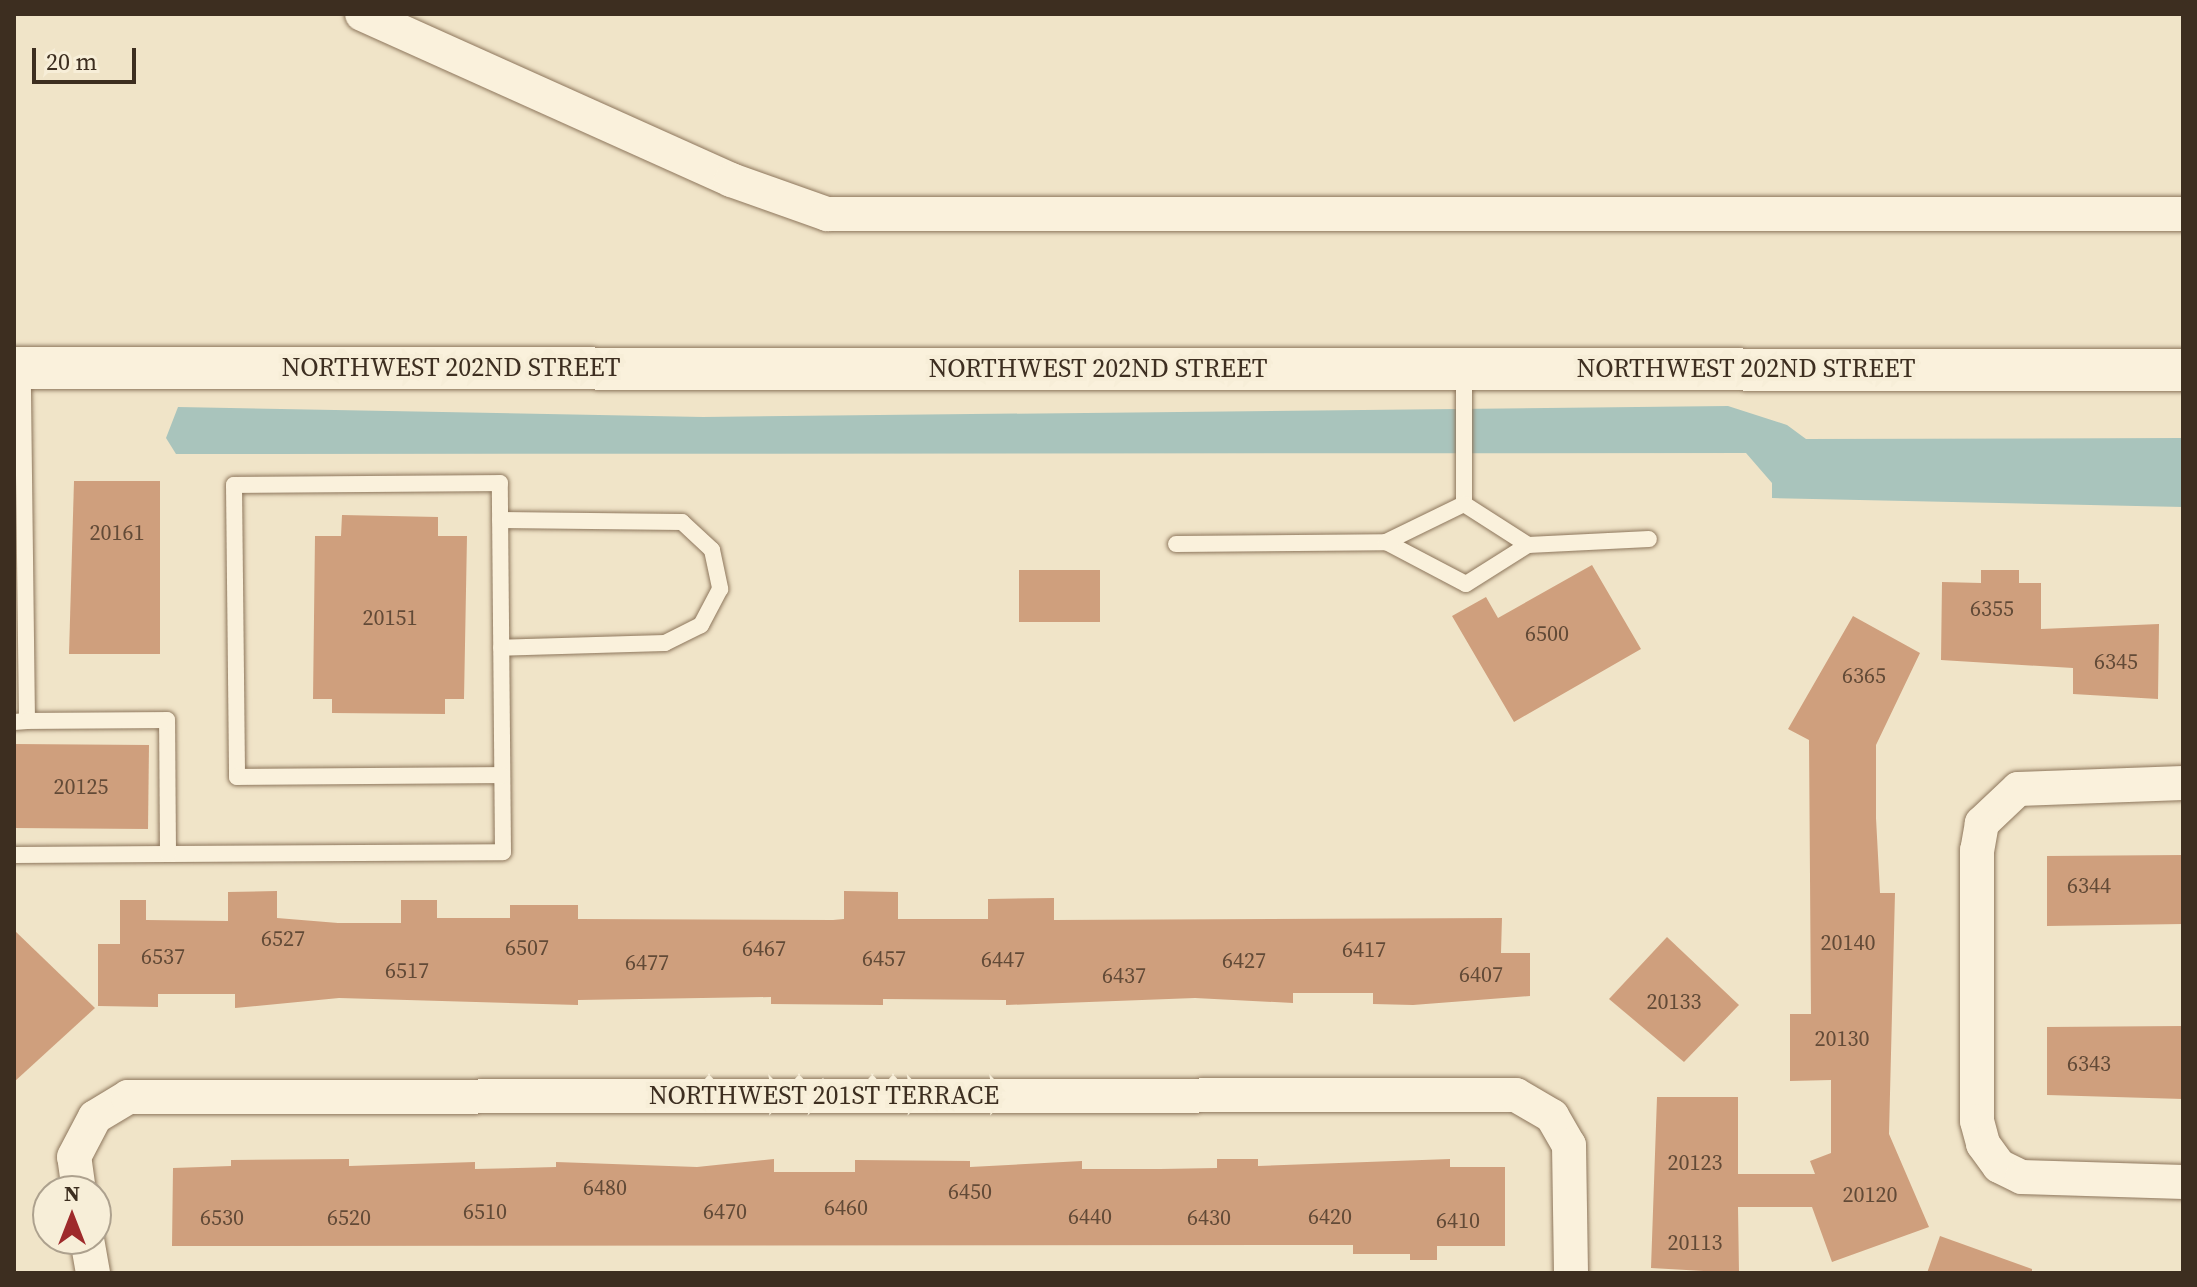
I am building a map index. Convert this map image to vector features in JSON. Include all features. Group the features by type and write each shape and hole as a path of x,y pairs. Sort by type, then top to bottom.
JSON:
{"street":[{"path":"362,14 731,180 827,214 2183,214"},
{"name":"NORTHWEST 202ND STREET","path":"18,368 1464,386 2183,370"},
{"path":"2183,783 2049,784 2018,789 1995,805 1982,823 1977,850 1977,1121 1999,1166 2022,1177 2183,1182"},
{"name":"NORTHWEST 201ST TERRACE","path":"77,1175 74,1157 95,1117 128,1097 1516,1095 1552,1116 1569,1145 1571,1273"}],"lane":[{"path":"18,368 20,722 167,720 168,854"},
{"path":"1464,386 1464,504"},
{"path":"14,855 503,852 500,483 234,485 237,777 502,775"},
{"path":"1176,544 1386,542 1464,504"},
{"path":"1464,504 1528,545"},
{"path":"500,520 682,522 712,550 720,589 701,625 665,643 501,648"},
{"path":"1386,542 1466,584 1528,545 1649,539"}],"water":[{"path":"1728,406 1787,425 1806,439 2183,438 2183,507 1772,498 1772,483 1746,453 176,454 166,438 178,407 703,417"}],"building":[{"path":"74,481 160,481 160,654 69,654"},
{"path":"342,515 438,517 438,536 467,536 464,699 445,699 445,714 332,713 332,699 313,699 315,536 341,536"},
{"path":"1592,565 1641,649 1514,722 1452,616 1486,597 1498,618"},
{"path":"1019,570 1100,570 1100,622 1019,622"},
{"path":"1981,570 2019,570 2019,583 2041,583 2041,629 2159,624 2158,699 2073,694 2073,668 1941,660 1942,582 1981,583"},
{"path":"1853,616 1920,653 1876,745 1876,818 1880,893 1895,893 1889,1134 1929,1227 1832,1262 1812,1207 1738,1207 1739,1273 1651,1268 1657,1097 1738,1097 1738,1174 1815,1174 1810,1161 1831,1153 1831,1080 1790,1081 1790,1014 1811,1014 1809,740 1788,729"},
{"path":"14,744 149,745 148,829 14,828"},
{"path":"2183,855 2183,924 2047,926 2047,856"},
{"path":"277,891 277,918 338,923 401,923 401,900 437,900 437,918 510,918 510,905 578,905 578,919 833,920 844,919 844,891 898,892 898,919 988,919 988,899 1054,898 1054,920 1502,918 1501,953 1530,953 1530,996 1413,1005 1373,1004 1373,993 1293,993 1293,1003 1195,998 1006,1005 1006,1000 883,999 883,1005 771,1004 771,997 578,1000 578,1005 339,998 235,1008 235,994 158,994 158,1007 98,1006 98,944 120,944 120,900 146,900 146,920 228,921 228,892"},
{"path":"14,930 95,1008 14,1082"},
{"path":"1667,937 1739,1005 1684,1062 1609,999"},
{"path":"2183,1026 2183,1099 2047,1095 2047,1027"},
{"path":"349,1159 349,1166 475,1162 475,1169 556,1167 556,1162 697,1167 774,1159 774,1172 855,1172 855,1160 970,1161 970,1167 1082,1161 1082,1169 1160,1169 1217,1168 1217,1159 1258,1159 1258,1166 1450,1159 1450,1167 1505,1167 1505,1246 1437,1246 1437,1260 1410,1260 1410,1254 1353,1254 1353,1245 172,1246 173,1168 231,1166 231,1160"},
{"path":"1940,1236 2032,1269 2032,1273 1927,1273"}]}
